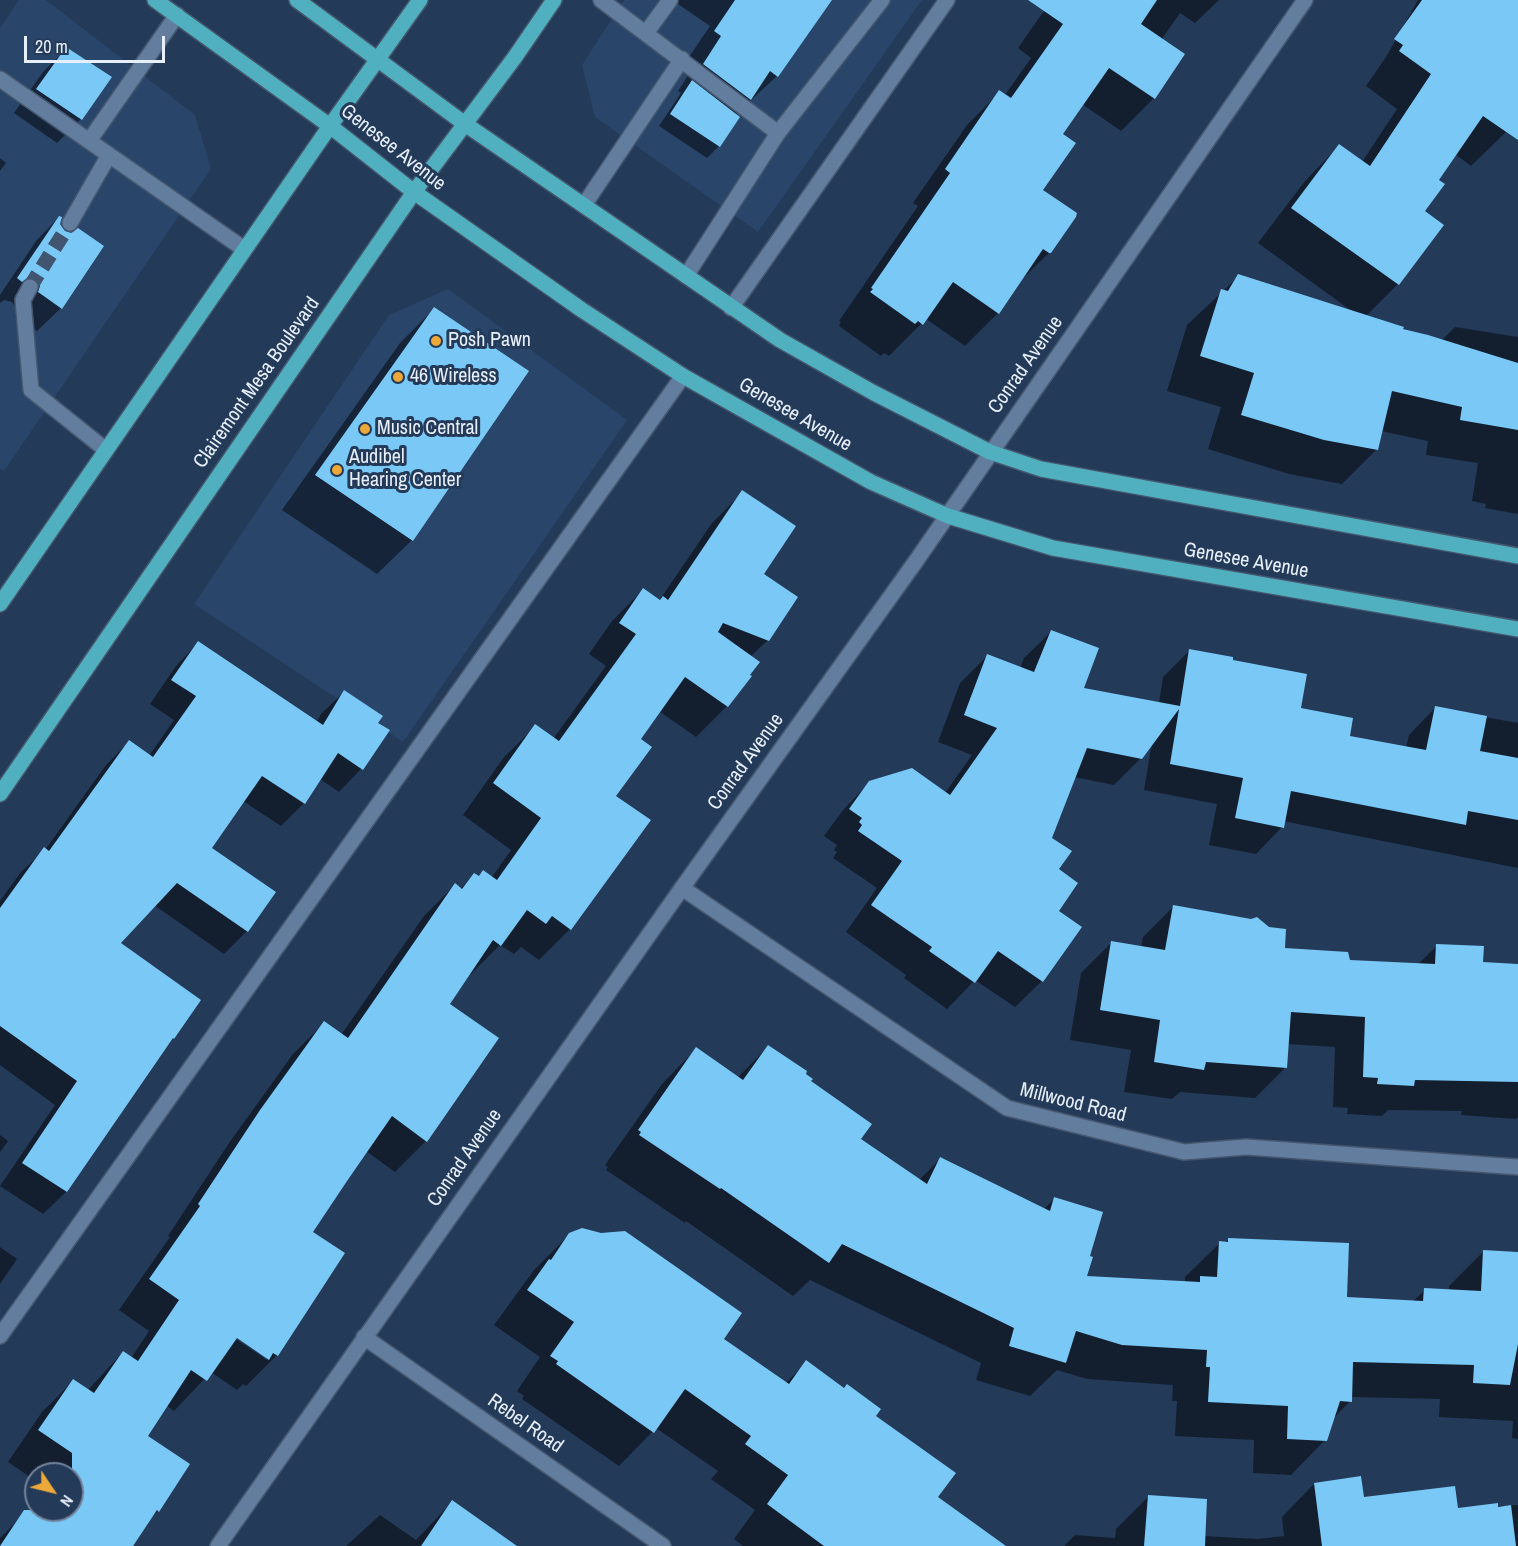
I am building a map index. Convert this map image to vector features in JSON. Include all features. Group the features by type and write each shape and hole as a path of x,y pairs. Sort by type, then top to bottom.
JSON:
{"main road":[{"name":"Genesee Avenue","path":"155,0 330,126 414,192 582,310 684,376 871,482 948,516 1053,548 1518,629"},
{"path":"297,0 465,124 780,340 874,393 990,452 1041,469 1518,556"},
{"path":"0,604 244,249 420,0"},
{"name":"Clairemont Mesa Boulevard","path":"0,794 414,192 515,57 554,0"}],"street":[{"path":"601,0 682,59 778,134"},
{"path":"646,33 670,0"},
{"path":"686,276 778,134 882,0"},
{"path":"731,308 946,0"},
{"name":"Conrad Avenue","path":"218,1546 682,888 948,516 990,452 1305,0"},
{"path":"89,141 177,15"},
{"path":"584,205 682,59"},
{"path":"0,79 244,249"},
{"path":"70,223 109,155"},
{"path":"26,294 31,390 106,450"},
{"path":"0,1336 684,376"},
{"name":"Millwood Road","path":"682,888 1007,1108 1184,1152 1246,1147 1518,1167"},
{"name":"Rebel Road","path":"364,1337 663,1546"}],"shaded area":[{"path":"19,0 46,0 195,115 211,169 4,471 0,468 0,28"},
{"path":"624,0 922,0 758,232 595,117 582,65"},
{"path":"448,289 627,420 403,742 194,604 389,315"}],"building":[{"path":"735,0 832,0 778,77 770,71 751,100 703,64 721,36 714,31"},
{"path":"1028,0 1157,0 1141,24 1185,54 1155,99 1109,68 1063,134 1076,143 1043,190 1077,213 1076,217 1051,253 1043,249 999,314 953,282 923,325 918,321 915,324 870,292 873,289 871,288 950,173 945,169 999,90 1011,98 1063,24"},
{"path":"1422,0 1518,0 1518,140 1483,116 1439,180 1445,184 1425,211 1444,225 1399,285 1291,208 1339,144 1370,166 1431,74 1399,51 1403,45 1394,39"},
{"path":"66,47 112,77 82,120 36,89"},
{"path":"692,80 740,117 720,147 670,114"},
{"path":"59,216 62,217 60,224 65,231 71,233 78,228 104,246 62,309 38,292 40,286 35,279 29,277 22,282 17,278"},
{"path":"1238,274 1404,327 1403,329 1518,363 1518,430 1460,420 1462,407 1392,391 1378,450 1324,440 1241,415 1254,373 1200,356 1221,289 1228,291"},
{"path":"434,307 529,371 413,541 315,475"},
{"path":"742,490 796,526 764,574 798,597 769,641 723,623 718,632 760,662 750,675 752,676 728,707 685,677 641,739 652,747 616,796 651,820 571,930 552,916 546,924 527,910 501,946 493,940 450,1004 499,1038 427,1142 392,1116 313,1232 345,1253 278,1356 273,1353 269,1360 237,1338 207,1381 191,1370 148,1436 190,1464 159,1512 157,1510 133,1546 0,1546 24,1510 24,1522 84,1522 84,1462 72,1462 72,1453 38,1430 73,1379 94,1393 123,1351 138,1361 179,1300 149,1279 200,1206 198,1204 260,1110 324,1021 348,1038 455,883 462,889 474,873 479,876 483,870 497,880 541,818 493,783 535,724 559,741 636,634 619,623 643,588 660,600 663,596 668,600"},
{"path":"1051,630 1099,648 1084,688 1180,706 1189,649 1307,674 1301,708 1353,718 1350,736 1426,750 1435,706 1487,716 1480,751 1518,758 1518,820 1468,811 1466,825 1291,791 1284,828 1235,818 1243,778 1170,764 1179,709 1142,759 1087,748 1052,838 1072,851 1059,869 1078,883 1059,911 1082,927 1043,982 998,951 975,983 929,951 932,947 871,905 902,861 858,831 862,825 859,822 862,818 849,809 869,781 912,768 950,795 997,728 964,715 987,654 1034,672"},
{"path":"198,641 323,725 344,690 383,716 378,723 390,730 363,770 338,753 305,804 262,776 212,848 276,892 248,932 177,883 121,943 201,1000 67,1192 22,1163 77,1081 0,1026 0,908 44,847 49,851 129,740 153,757 196,696 171,680"},
{"path":"1173,905 1251,919 1257,917 1269,927 1286,929 1285,948 1348,952 1350,960 1435,964 1436,944 1484,946 1483,962 1518,964 1518,1082 1415,1080 1414,1086 1377,1084 1378,1078 1363,1077 1365,1017 1291,1012 1287,1068 1206,1062 1204,1070 1154,1062 1160,1020 1100,1010 1111,941 1165,950"},
{"path":"768,1045 807,1071 806,1074 813,1079 811,1081 872,1124 861,1139 927,1184 940,1157 1050,1211 1054,1197 1103,1212 1090,1256 1093,1257 1087,1276 1200,1282 1200,1276 1217,1277 1219,1241 1228,1242 1228,1238 1349,1243 1347,1297 1423,1301 1424,1288 1481,1291 1483,1250 1518,1252 1518,1344 1510,1385 1473,1383 1474,1365 1353,1362 1352,1402 1340,1401 1327,1441 1287,1439 1288,1406 1208,1402 1210,1367 1206,1367 1207,1350 1122,1345 1076,1331 1066,1363 1009,1346 1014,1328 842,1244 829,1263 721,1188 639,1135 641,1132 638,1130 696,1047 743,1080"},
{"path":"582,1228 601,1233 625,1231 742,1313 724,1339 789,1384 806,1360 844,1388 847,1384 881,1409 876,1416 956,1473 938,1497 1006,1546 824,1546 767,1504 788,1475 745,1444 751,1436 685,1389 654,1433 556,1364 558,1361 550,1356 574,1322 527,1290 569,1233"},
{"path":"1361,1476 1364,1497 1455,1486 1458,1508 1498,1503 1498,1507 1511,1505 1516,1546 1322,1546 1314,1483"},
{"path":"1148,1495 1207,1499 1205,1546 1144,1546"},
{"path":"452,1500 517,1546 421,1546"}],"tunnel":[{"path":"30,287 70,223"}],"place":[{"name":"Posh Pawn","path":"436,341"},
{"name":"46 Wireless","path":"398,377"},
{"name":"Music Central","path":"365,429"},
{"name":"Audibel Hearing Center","path":"337,470"}]}
